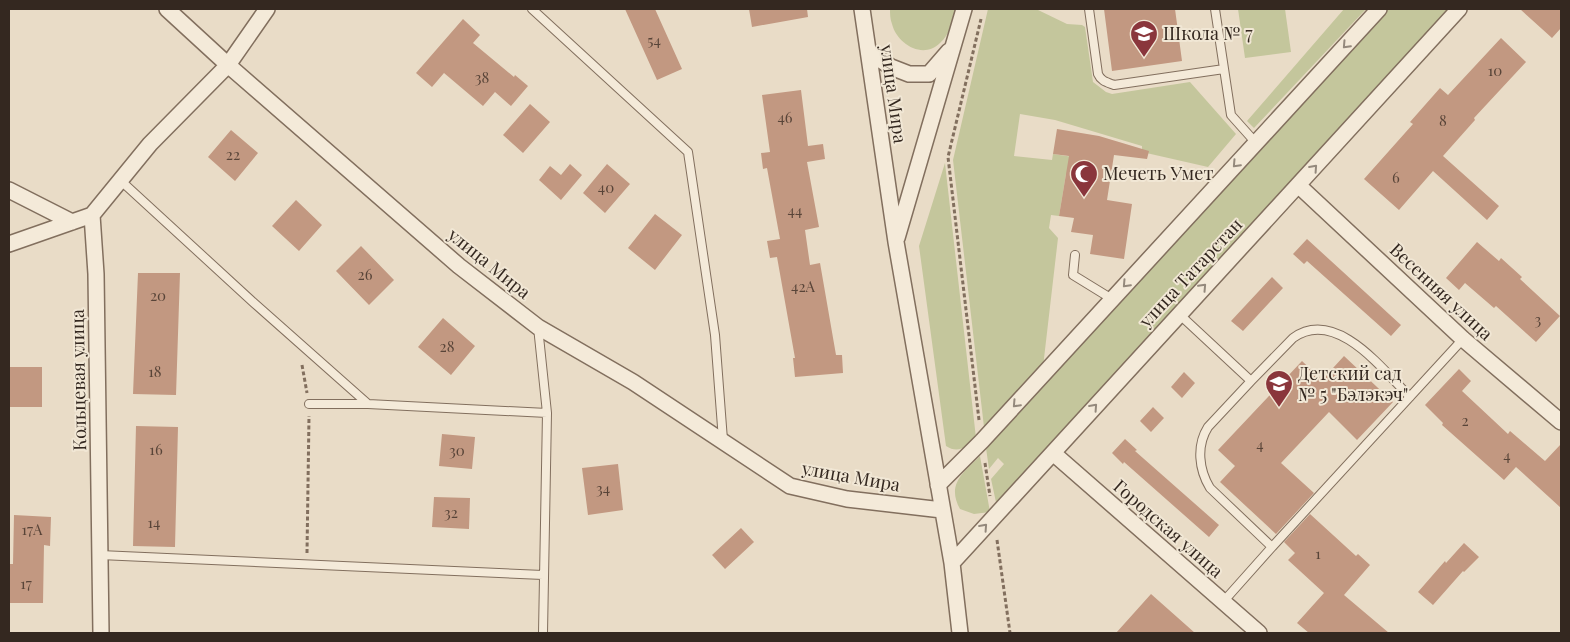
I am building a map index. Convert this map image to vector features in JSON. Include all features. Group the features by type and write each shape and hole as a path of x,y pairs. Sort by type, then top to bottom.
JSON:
{"street":[{"name":"улица Мира","path":"166,9 459,266 538,327 633,382 790,486 847,499 942,510"},
{"path":"9,244 92,215 150,144 228,65 267,9"},
{"name":"улица Мира","path":"862,9 896,242 952,563 960,633"},
{"path":"896,242 964,9"},
{"path":"938,485 982,441 1378,9"},
{"name":"улица Татарстан","path":"952,563 1459,9"},
{"path":"869,52 891,67 909,74 929,74 953,46"},
{"name":"Весенняя улица","path":"1298,184 1463,339 1561,422"},
{"path":"9,190 72,222"},
{"name":"Кольцевая улица","path":"92,215 96,274 101,633"},
{"name":"Городская улица","path":"1053,453 1259,633"}],"lane":[{"path":"532,9 688,152 715,335 723,440"},
{"path":"1090,9 1098,74 1106,82 1114,84 1224,69"},
{"path":"1215,9 1231,115 1256,142"},
{"path":"120,180 368,404"},
{"path":"1076,255 1073,275 1112,300"},
{"path":"1179,314 1251,382"},
{"path":"538,327 547,413 543,633"},
{"path":"1272,547 1210,488 1204,479 1200,462 1204,434 1208,427 1293,338 1301,332 1314,330 1330,331 1347,338 1359,347 1410,397"},
{"path":"1222,602 1463,339"},
{"path":"309,404 368,404 547,413"},
{"path":"100,556 307,563 543,575"}],"path":[{"path":"981,18 948,157 982,441 1010,633"},
{"path":"298,342 309,404 307,563"}],"green space":[{"path":"890,9 957,9 951,27 940,43 933,48 919,50 899,38 891,22"},
{"path":"988,9 1036,9 1067,24 1082,25 1085,27 1093,82 1106,92 1112,94 1190,82 1236,134 1208,167 1142,152 1142,146 1055,120 1020,114 1014,156 1052,160 1053,154 1080,158 1082,176 1066,174 1059,216 1051,215 1049,228 1058,238 1043,367 984,427 953,160"},
{"path":"1238,9 1285,9 1291,52 1245,58"},
{"path":"1344,9 1366,9 1254,128 1247,121"},
{"path":"1386,9 1448,9 1073,420 997,507 991,479 1004,464 998,458 989,469 986,448"},
{"path":"945,163 976,438 966,447 958,449 946,446 919,246"},
{"path":"980,456 990,512 974,514 960,509 955,492 956,485 963,473"}],"building":[{"path":"625,9 655,9 682,69 657,80"},
{"path":"749,9 807,9 808,17 752,27"},
{"name":"Школа № 7","path":"1104,9 1175,9 1182,61 1112,71"},
{"path":"1520,9 1561,9 1561,28 1552,38"},
{"path":"463,19 480,35 473,43 514,77 515,75 528,86 511,106 495,92 483,106 444,73 432,87 416,73"},
{"path":"1501,38 1526,62 1474,118 1475,120 1443,156 1499,206 1487,220 1433,171 1399,210 1364,179 1413,124 1410,122 1440,88 1448,95"},
{"path":"801,90 808,146 823,144 825,159 807,162 819,227 805,230 810,265 820,263 836,355 842,355 843,373 795,377 793,358 795,358 777,257 770,258 767,241 780,239 767,168 763,169 761,153 770,152 762,95"},
{"path":"530,104 550,122 523,153 503,135"},
{"path":"1057,129 1099,136 1149,151 1147,159 1114,155 1107,200 1132,204 1124,259 1090,254 1093,235 1071,232 1074,218 1059,216 1069,156 1053,154"},
{"path":"231,130 258,153 235,181 208,157"},
{"path":"570,164 582,175 561,200 539,180 550,166 561,175"},
{"path":"607,164 630,184 605,213 583,193"},
{"path":"296,200 322,225 299,251 272,226"},
{"path":"655,214 682,235 655,270 628,248"},
{"path":"1307,239 1401,325 1391,336 1307,261 1304,264 1293,254"},
{"path":"1477,242 1499,261 1501,258 1522,277 1520,279 1560,316 1536,342 1496,306 1494,308 1465,283 1459,290 1446,278"},
{"path":"361,246 394,280 369,305 336,271"},
{"path":"138,273 180,273 176,395 133,394"},
{"path":"1272,277 1283,288 1243,331 1231,321"},
{"path":"443,318 475,346 451,375 418,347"},
{"path":"1344,356 1393,402 1357,440 1329,412 1281,463 1314,493 1276,534 1220,482 1235,466 1218,450 1302,361 1322,380"},
{"path":"9,367 42,367 42,407 9,407"},
{"path":"1459,369 1471,381 1462,391 1508,434 1510,431 1545,461 1561,444 1561,508 1516,467 1504,480 1442,425 1443,423 1425,405"},
{"path":"1184,372 1195,383 1182,398 1171,387"},
{"path":"1153,407 1164,418 1151,432 1140,421"},
{"path":"136,426 178,427 175,547 133,546"},
{"path":"442,434 475,437 472,469 439,466"},
{"path":"1125,439 1137,450 1135,451 1219,525 1209,537 1112,453"},
{"path":"618,464 623,510 588,515 582,468"},
{"path":"434,497 470,498 469,529 432,527"},
{"path":"1310,514 1356,556 1358,554 1370,565 1344,595 1389,633 1309,633 1297,623 1324,593 1288,560 1295,553 1284,542"},
{"path":"14,515 51,517 50,546 44,545 43,603 9,603 9,564 13,564"},
{"path":"741,528 754,542 725,569 712,555"},
{"path":"1464,543 1479,557 1463,571 1433,605 1418,592 1445,561 1446,563"},
{"path":"1151,594 1195,633 1116,633"}],"place":[{"name":"Школа № 7","path":"1144,58"},
{"name":"Мечеть Умет","path":"1084,198"},
{"name":"Детский сад № 5 \"Бэлэкэч\"","path":"1279,408"}]}
